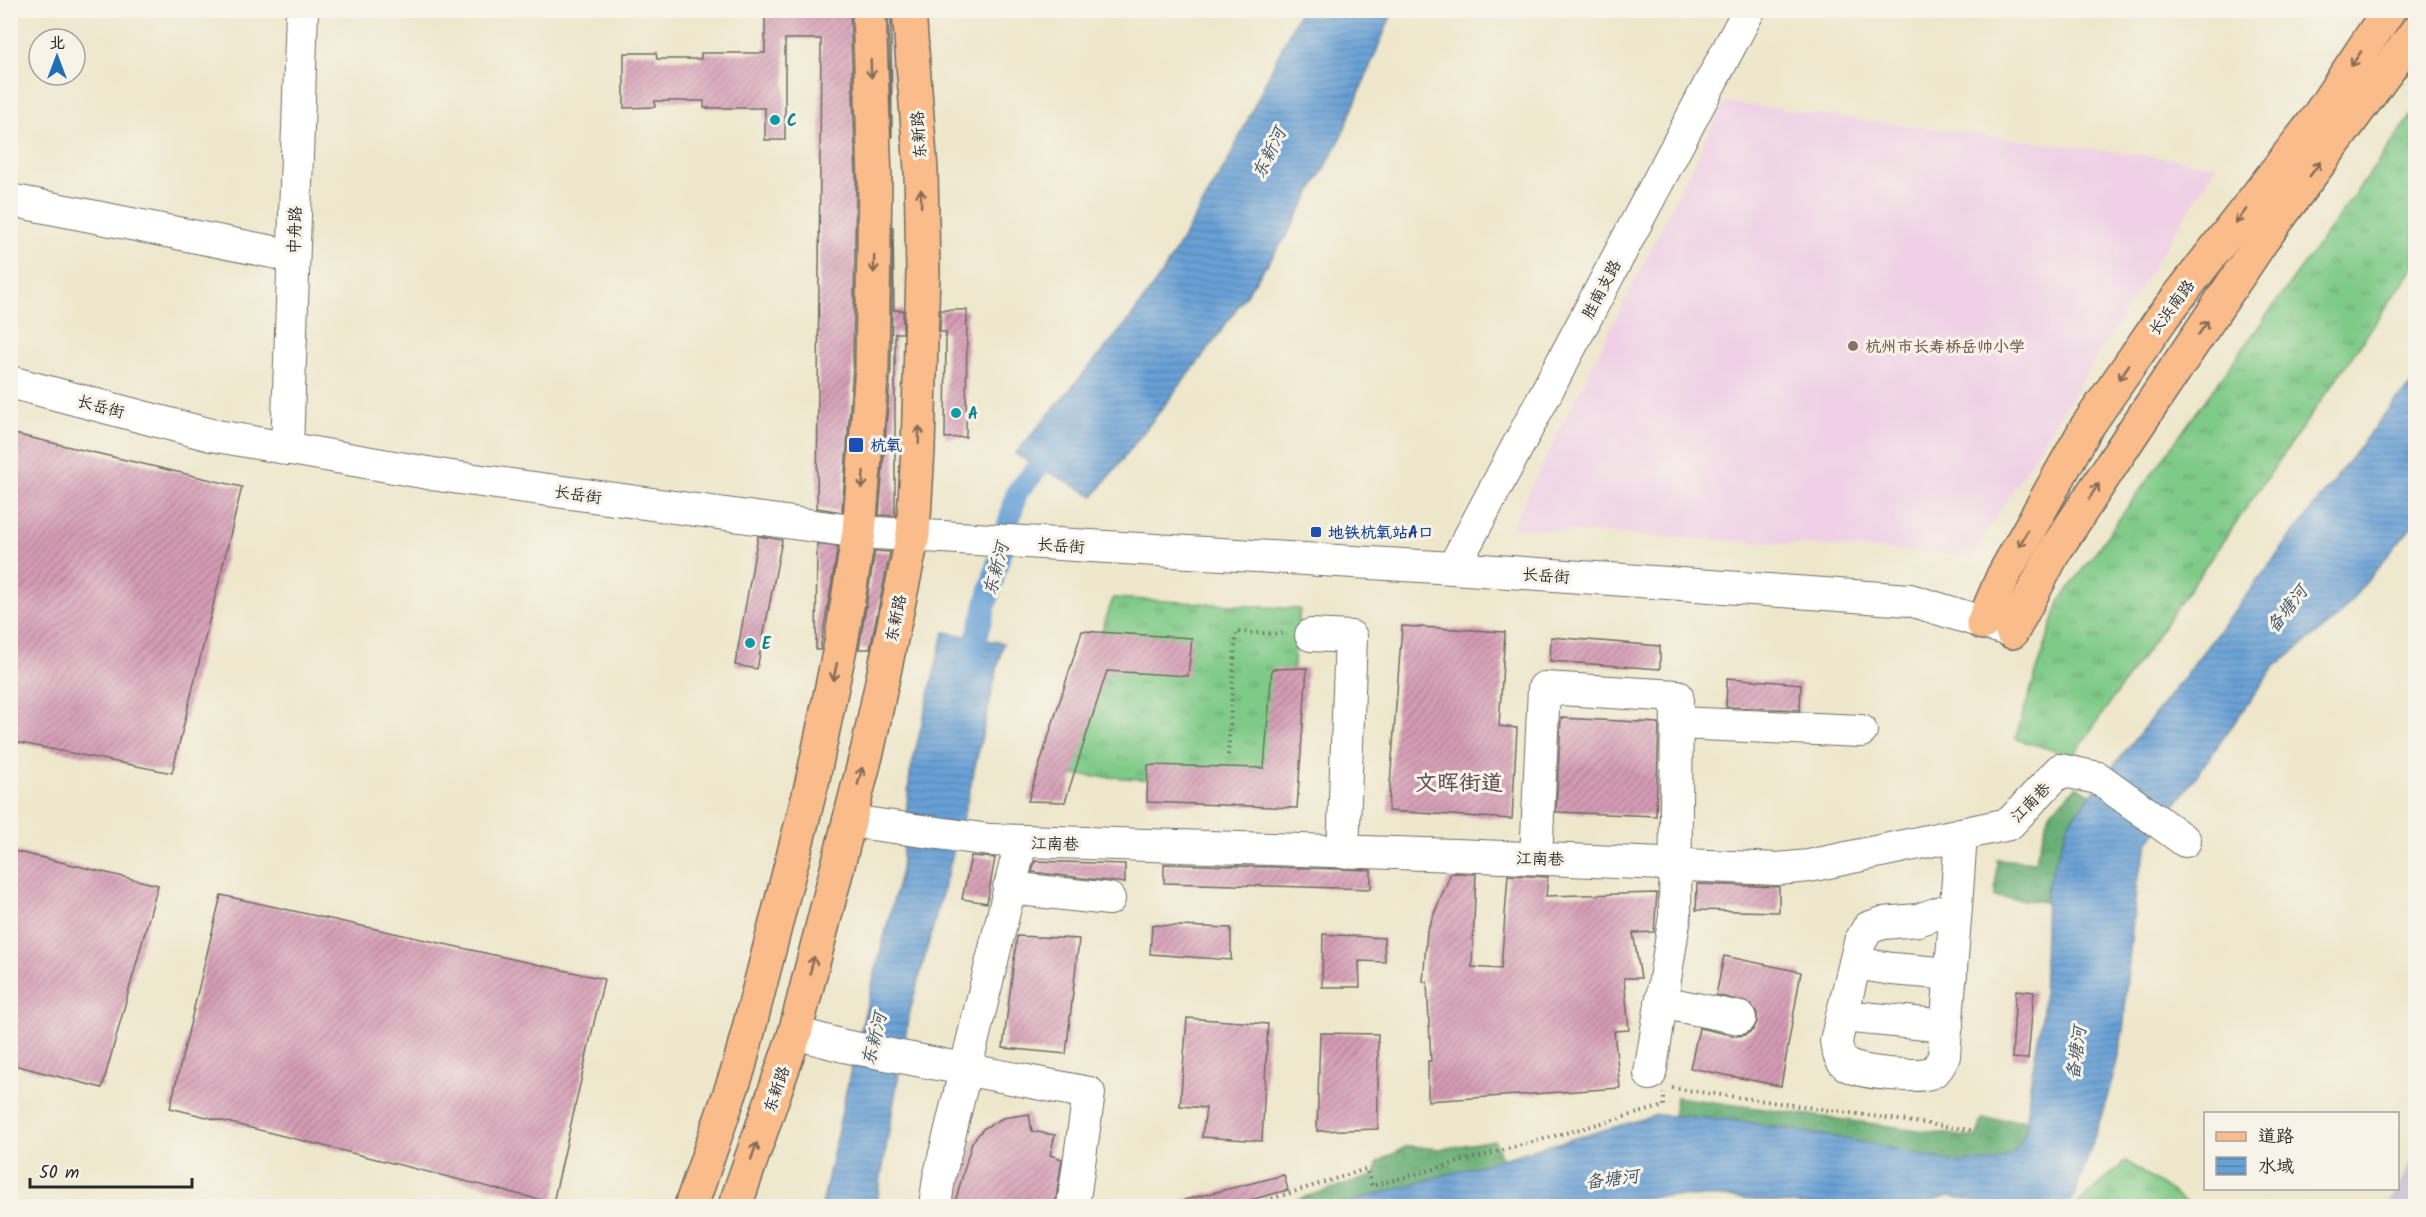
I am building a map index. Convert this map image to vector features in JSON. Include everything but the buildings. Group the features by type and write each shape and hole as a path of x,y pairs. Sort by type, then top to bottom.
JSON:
{"main road":[{"path":"691,1206 739,1067 809,794 841,644 859,532 872,367 875,192 869,10"},
{"name":"东新路","path":"735,1206 795,1033 868,748 913,535 923,272 921,170 909,10"},
{"name":"长浜南路","path":"1998,627 2018,549 2086,428 2162,318 2315,121 2389,10"},
{"path":"1998,627 2054,552 2263,239 2415,32"}],"street":[{"name":"中舟路","path":"287,449 302,10"},
{"name":"胜南支路","path":"1453,568 1749,10"},
{"path":"10,200 294,256"},
{"name":"长岳街","path":"10,382 211,435 287,449 445,476 859,532 1453,568 1910,600 1998,627"},
{"path":"1311,635 1351,637 1343,852"},
{"path":"1536,858 1544,688 1677,696 1675,915 1650,1074"},
{"path":"1677,723 1861,732"},
{"name":"江南巷","path":"849,821 889,828 1006,841 1536,858 1778,869 1809,866 2009,824 2060,770 2098,778 2176,835"},
{"path":"1956,907 1927,918 1883,923 1868,928 1860,942 1836,1041 1838,1055 1847,1065 1883,1073 1923,1075 1933,1072 1944,1056 1962,834"},
{"path":"934,1206 1009,888 1006,841"},
{"path":"1009,888 1109,899"},
{"path":"1855,963 1952,974"},
{"path":"1661,1002 1740,1018"},
{"path":"1842,1016 1947,1026"},
{"path":"795,1033 844,1046 1089,1093 1073,1206"}],"path":[{"path":"1228,755 1236,632 1311,635"},
{"path":"1249,1206 1366,1169 1372,1186 1664,1106 1665,1087 1971,1130"}],"shaded area":[{"name":"杭州市长寿桥岳帅小学","path":"1724,102 2217,165 1972,555 1511,528"},
{"path":"2415,1155 2415,1206 2387,1206 2399,1190"}],"green space":[{"path":"2415,111 2415,266 2073,756 2015,739 2059,602"},
{"path":"1113,598 1300,609 1280,787 1054,774"},
{"path":"2077,786 2091,795 2069,822 2046,890 2046,902 1995,897 1997,859 2035,862 2049,813"},
{"path":"1676,1097 1977,1138 1982,1119 2027,1120 2026,1132 2014,1152 1995,1162 1955,1162 1851,1140 1728,1119 1673,1116"},
{"path":"1494,1140 1503,1159 1335,1206 1275,1206 1376,1175 1377,1163 1407,1146 1441,1149"},
{"path":"2126,1161 2191,1206 2075,1206"}],"water":[{"path":"1300,10 1393,11 1339,142 1285,238 1212,344 1094,496 1015,454 1130,319 1163,272 1228,161"},
{"name":"备塘河","path":"2415,380 2415,522 2337,618 2274,667 2149,842 2137,881 2124,1021 2115,1071 2075,1196 2066,1206 1981,1206 1980,1203 1949,1196 1929,1202 1926,1206 1813,1206 1722,1197 1654,1196 1620,1206 1335,1206 1657,1115 1728,1119 1851,1140 1955,1162 1995,1162 2014,1152 2026,1132 2030,1085 2043,1010 2046,890 2069,822 2170,695 2383,416"},
{"path":"944,632 1003,643 967,802 909,1015 876,1206 822,1206 850,1073 901,870 910,773"}],"waterway":[{"name":"东新河","path":"969,666 1017,492 1058,445"}],"place":[{"name":"C","path":"775,120"},
{"name":"杭州市长寿桥岳帅小学","path":"1853,346"},
{"name":"A","path":"956,413"},
{"name":"杭氧","path":"856,445"},
{"name":"地铁杭氧站A口","path":"1316,532"},
{"name":"E","path":"750,643"}],"district":[{"name":"文晖街道","path":"1459,782"}]}
